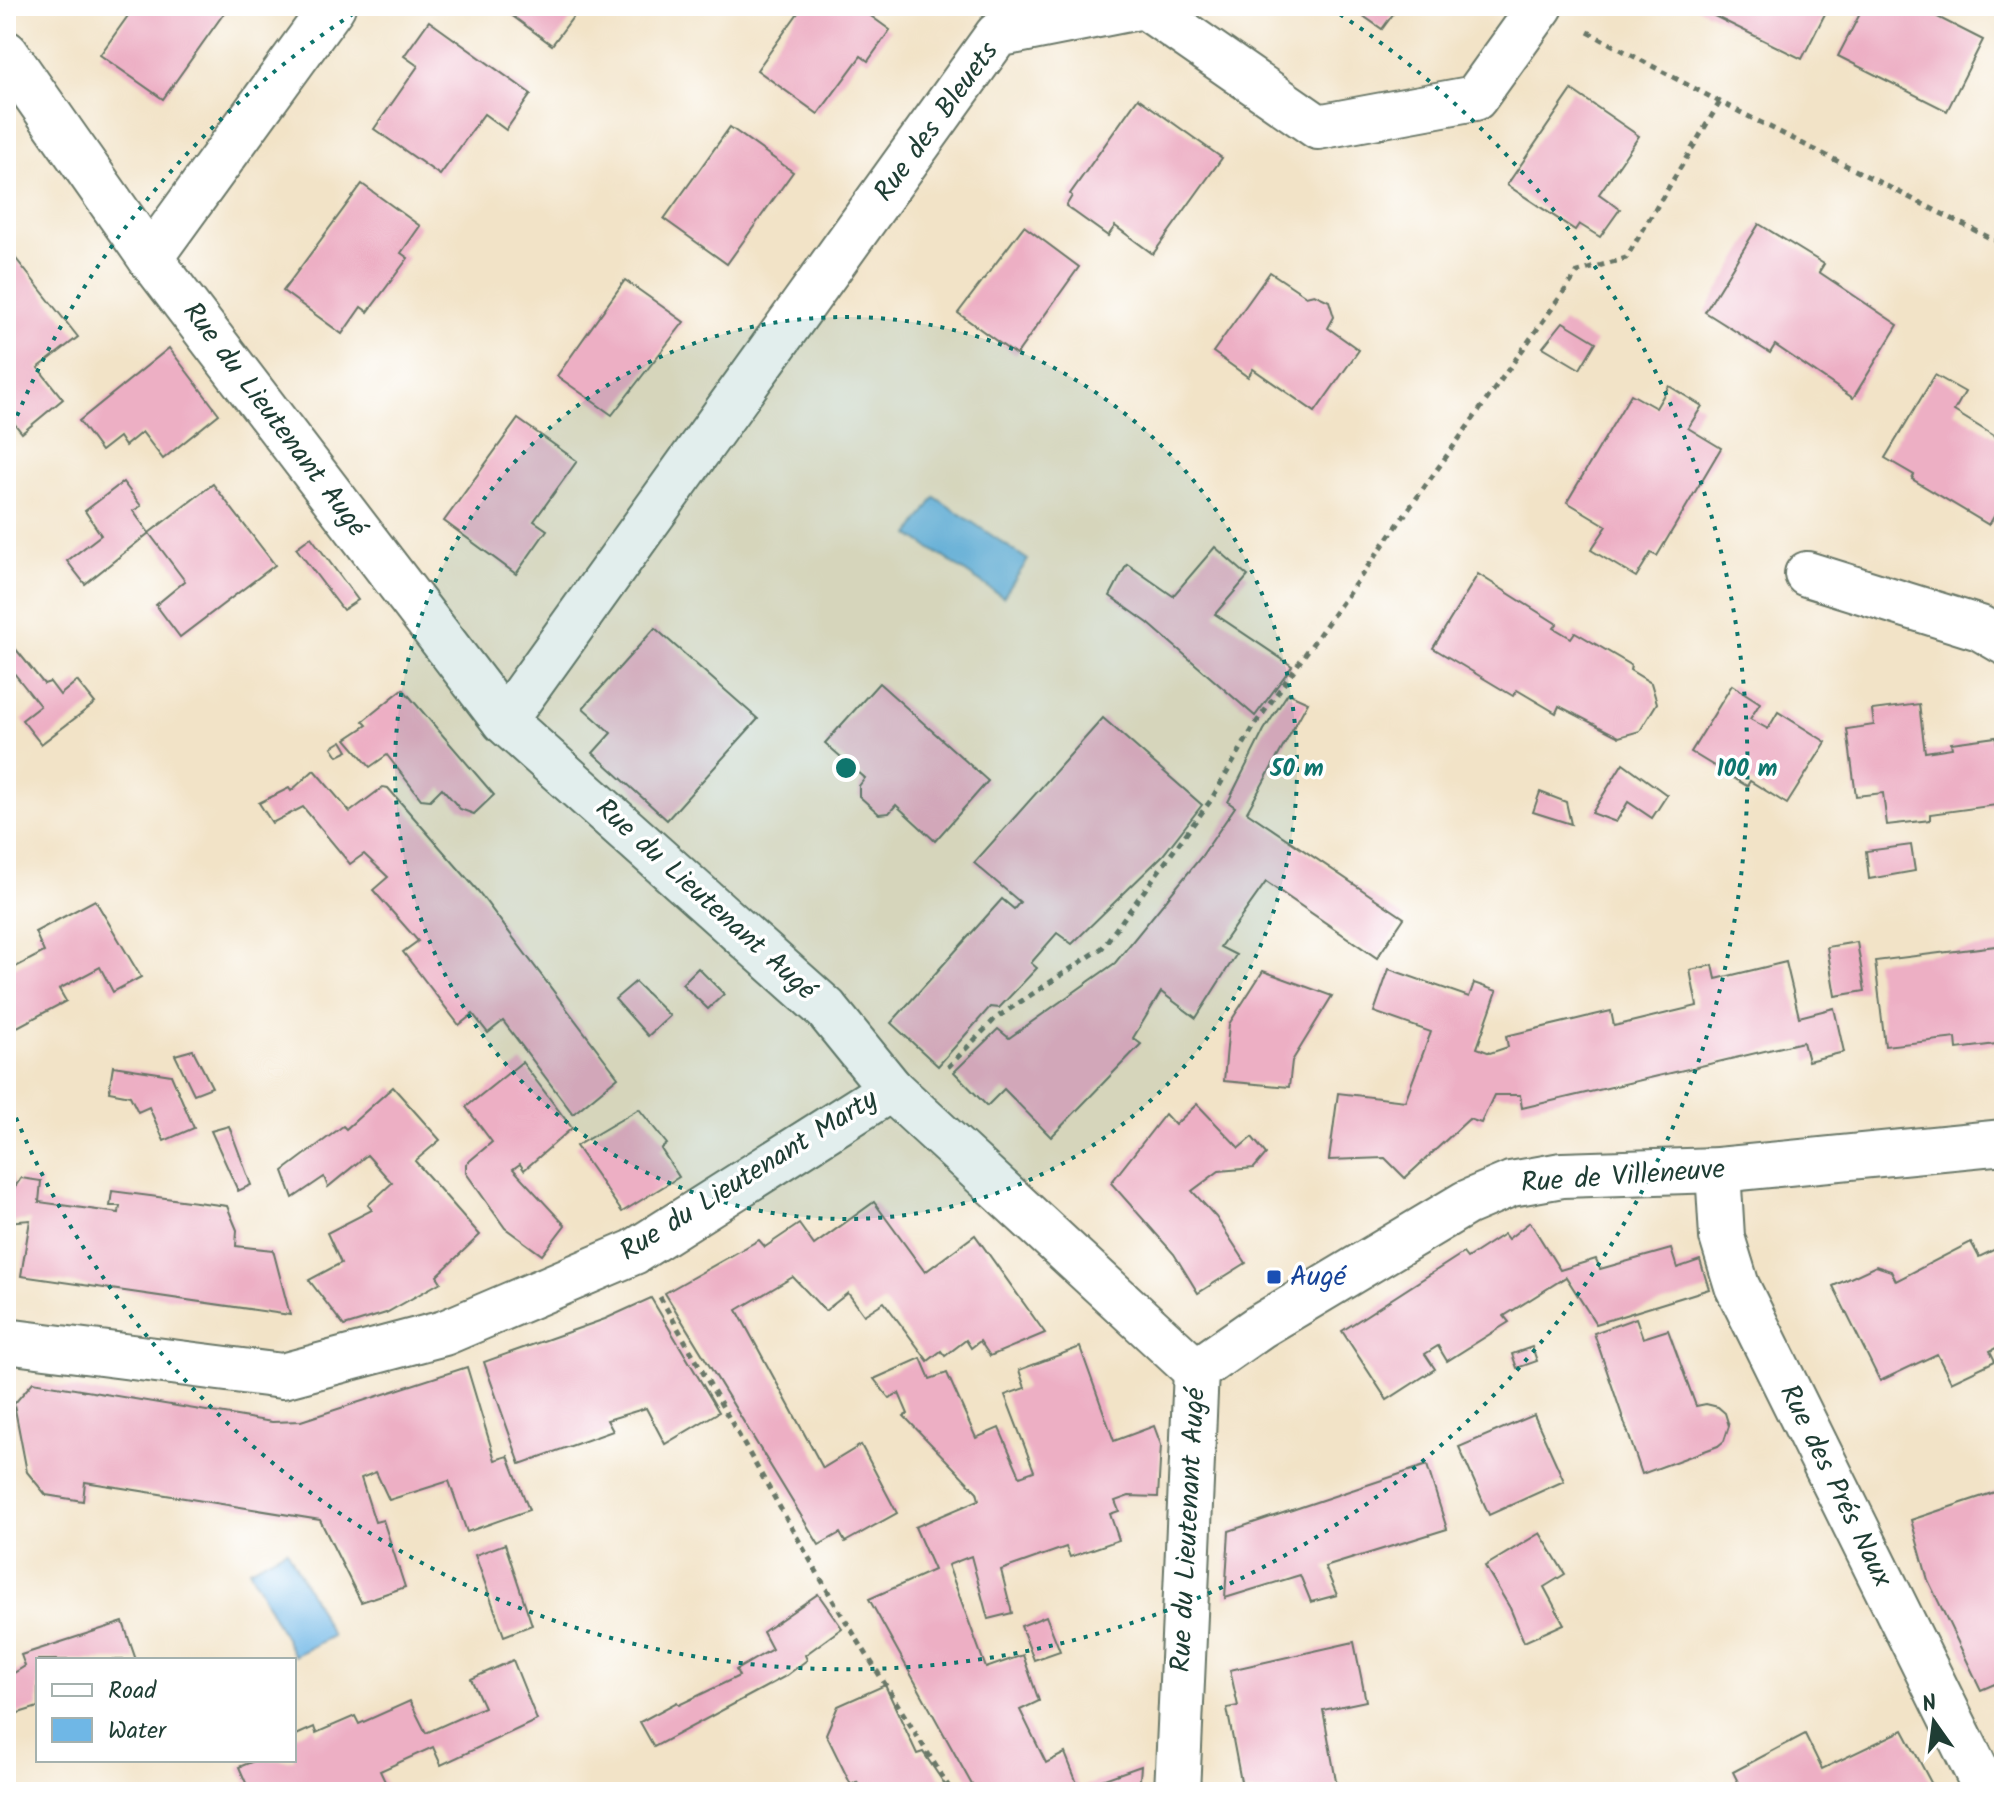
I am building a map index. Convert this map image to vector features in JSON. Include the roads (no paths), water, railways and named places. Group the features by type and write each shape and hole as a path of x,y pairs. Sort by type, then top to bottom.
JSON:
{"street":[{"path":"150,258 333,6"},
{"name":"Rue des Bleuets","path":"504,721 997,35 1144,6 1318,127 1475,98 1541,6"},
{"name":"Rue du Lieutenant Augé","path":"6,53 150,258 504,721 826,1009 902,1097 1196,1371 1177,1792"},
{"path":"1807,574 1980,628 2004,642"},
{"name":"Rue du Lieutenant Marty","path":"6,1341 282,1376 444,1333 634,1252 902,1097"},
{"name":"Rue de Villeneuve","path":"1196,1371 1259,1327 1466,1203 1511,1184 1562,1175 1718,1170 2004,1142"},
{"name":"Rue des Prés Naux","path":"1718,1170 1722,1237 1737,1286 1987,1792"}],"water":[{"path":"935,497 1028,560 1003,597 910,535"},
{"path":"287,1549 332,1636 294,1656 249,1569"}],"place":[{"name":"Augé","path":"1274,1277"}]}
